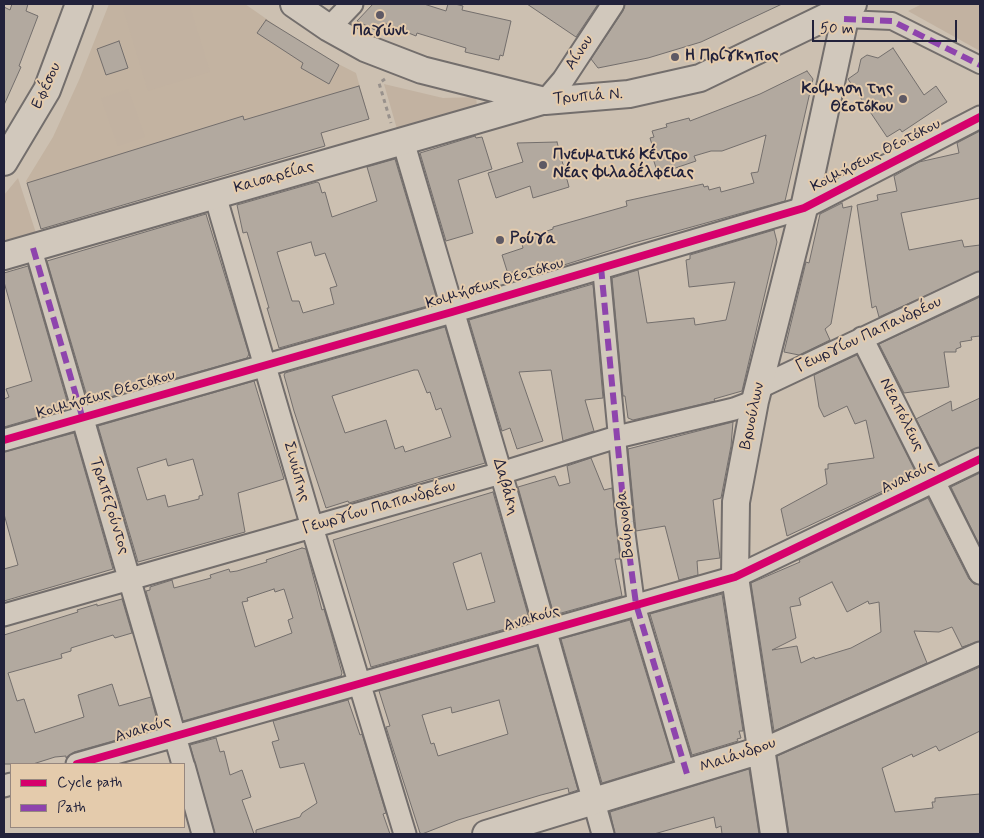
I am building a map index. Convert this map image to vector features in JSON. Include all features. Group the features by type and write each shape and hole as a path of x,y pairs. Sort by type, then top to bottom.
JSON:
{"street":[{"name":"Εφέσου","path":"4,162 47,90 79,4"},
{"name":"Τρυπιά Ν.","path":"294,4 329,28 365,48 422,70 489,88 545,100 630,94 700,78 848,8"},
{"path":"329,28 352,4"},
{"name":"Αίνου","path":"545,100 563,80 613,4"},
{"path":"848,8 892,21 980,65"},
{"name":"Βρυούλων","path":"774,834 735,577 736,502 756,394 804,208 848,8"},
{"name":"Καισαρείας","path":"4,256 545,100"},
{"name":"Κοιμήσεως Θεοτόκου","path":"4,440 82,416 452,312 804,208 980,117"},
{"name":"Δαβάκη","path":"400,142 501,474 603,834"},
{"name":"Σινώπης","path":"215,195 312,527 405,834"},
{"name":"Τραπεζούντος","path":"33,248 182,763"},
{"name":"Βούρνοβα","path":"600,267 636,604 686,774"},
{"name":"Γεωργίου Παπανδρέου","path":"4,615 501,474 617,437 734,409 756,394 862,338 980,283"},
{"name":"Νεαπόλεως","path":"862,338 980,573"},
{"name":"Ανακούς","path":"80,763 546,629 735,577 980,460"},
{"name":"Μαιάνδρου","path":"486,834 761,750 980,653"},
{"name":"Τραπεζούντος","path":"185,772 203,834"}],"path":[{"path":"400,142 379,83 402,62"}],"shaded area":[{"path":"109,4 245,4 311,50 356,73 369,119 321,133 325,146 41,229 26,181 53,137 79,80"},
{"path":"138,4 189,4 210,72 148,91 123,8"},
{"path":"922,4 980,4 980,51 908,11"},
{"path":"384,84 443,98 476,97 477,106 397,129"},
{"path":"128,89 145,137 118,146 101,98"},
{"path":"18,178 36,233 4,242 4,195"}],"building":[{"path":"12,4 28,4 26,11 38,16 19,66 21,67 4,105 4,7 10,10"},
{"path":"373,4 424,4 446,11 448,4 455,4 463,6 462,10 511,21 503,56 500,55 499,60 465,52 466,48 417,33 416,36 384,23 379,32 357,21"},
{"path":"527,4 598,4 576,37"},
{"path":"625,4 782,4 701,42 648,58 598,68 591,59 623,11"},
{"path":"266,20 339,65 329,84 301,68 303,63 257,33"},
{"path":"119,41 128,68 106,75 97,49"},
{"name":"Κοίμηση της Θεοτόκου","path":"893,48 924,95 936,86 947,102 902,132 900,129 887,137 848,79 858,72 861,59 867,55 878,58"},
{"path":"807,71 813,79 785,201 634,243 532,275 531,271 514,277 513,272 508,274 502,255 523,248 522,244 531,241 529,237 553,229 553,227 627,206 626,201 703,184 704,187 708,186 709,190 720,187 721,192 754,183 751,173 758,172 766,135 722,151 711,151 694,156 696,161 658,174 650,149 653,148 650,138 654,137 652,131 667,127 666,124 689,118 690,121 760,94"},
{"path":"359,86 369,119 321,133 325,146 41,229 27,183 243,116 244,120"},
{"path":"980,131 980,198 901,213 909,250 962,240 964,247 980,245 980,271 879,317 876,306 872,308 857,205 878,200 877,195 897,191 894,176 919,162 959,153 957,143"},
{"path":"475,136 476,138 482,137 492,169 458,180 473,233 446,241 420,153"},
{"name":"Πνευματικό Κέντρο Νέας Φιλαδέλφειας","path":"557,142 569,187 533,198 530,186 496,198 488,173 523,162 517,143"},
{"path":"395,159 438,303 279,348 247,232 243,233 237,205 317,182 322,193 325,192 332,217 377,201 367,167","holes":["311,242 315,256 325,253 337,286 330,288 334,304 303,313 299,301 292,301 277,252"]},
{"path":"842,203 843,208 852,206 831,324 825,329 830,340 799,355 784,352 806,262 809,263 820,214"},
{"path":"206,214 249,354 247,358 89,403 47,261"},
{"path":"774,230 777,242 742,391 714,399 715,401 633,420 628,418 625,396 623,396 612,278 638,270 647,323 694,318 695,325 726,320 735,282 689,287 686,260 690,259 690,255"},
{"path":"28,266 69,408 4,427 4,399 9,397 6,389 32,381 4,282 4,273"},
{"path":"593,284 603,398 585,400 594,431 563,441 551,370 519,372 543,441 517,449 510,428 502,431 469,320"},
{"path":"980,297 980,336 971,337 972,340 960,342 961,347 956,349 956,352 944,352 949,387 904,393 879,344"},
{"path":"445,327 485,463 326,508 294,411 285,373","holes":["418,370 427,393 430,392 436,410 441,408 451,437 405,452 403,446 395,449 386,420 345,433 332,396"]},
{"path":"857,355 917,475 787,536 781,509 827,484 825,469 828,469 828,464 874,458 866,420 855,424 847,406 824,417 819,407 814,375"},
{"path":"254,381 284,479 238,493 245,532 138,562 98,426","holes":["166,459 168,466 193,459 203,495 199,496 199,499 168,507 165,495 147,500 137,468"]},
{"path":"980,398 980,447 940,465 916,419 951,401 952,411"},
{"path":"733,422 731,446 721,498 713,500 720,558 697,561 698,575 679,580 665,526 636,531 628,449"},
{"path":"74,433 113,569 4,601 4,569 18,565 4,514 4,452"},
{"path":"591,458 604,490 612,488 620,559 615,559 622,596 554,615 518,487 555,476 559,486 570,483 567,466"},
{"path":"980,473 980,546 951,487"},
{"path":"493,492 530,622 371,667 333,540","holes":["481,553 495,602 467,610 453,563"]},
{"path":"928,498 969,579 974,584 980,585 980,641 962,647 952,627 939,632 914,631 927,663 774,731 751,583 800,562 799,560","holes":["832,582 847,612 868,601 869,604 879,602 881,632 851,648 815,659 814,657 801,663 797,646 772,650 796,638 790,607 801,605 799,598"]},
{"path":"302,548 306,549 322,610 324,609 331,633 342,673 341,676 183,721 146,591 150,590 150,587 172,580 174,588 211,578 210,575 229,569 230,572 237,571 267,562 266,560","holes":["274,589 275,592 284,589 293,618 288,620 292,633 255,647 242,602 248,601 247,598"]},
{"path":"722,594 743,731 739,731 741,738 737,739 738,741 692,755 650,614"},
{"path":"122,599 132,633 115,638 113,635 71,648 71,651 61,654 62,658 8,673 17,701 24,699 35,733 84,717 78,695 112,684 119,706 151,697 159,728 74,752 66,758 66,756 55,757 36,763 4,764 4,635 78,612 77,610 97,604 97,606"},
{"path":"630,620 673,761 602,783 561,639"},
{"path":"537,646 578,790 569,793 568,788 541,795 458,820 422,834 420,833 386,727 390,726 379,691","holes":["499,700 508,734 438,756 434,743 431,744 422,715 451,707 452,713"]},
{"path":"980,667 980,731 939,751 936,746 913,757 912,754 882,768 895,812 933,808 932,802 935,802 935,798 980,794 980,834 789,834 777,756"},
{"path":"348,700 360,735 362,734 386,813 383,814 390,834 256,834 256,830 300,817 302,813 317,803 304,763 280,768 272,742 279,740 273,721"},
{"path":"216,738 220,752 224,751 230,775 242,770 251,797 242,800 254,834 215,834 190,745"},
{"path":"749,769 759,834 722,834 721,826 716,828 714,817 654,834 615,834 610,812"}],"marked path":[{"path":"844,19 892,21 980,65"},
{"path":"33,248 82,416"},
{"path":"601,267 625,522 636,604 687,774"}],"cycle path":[{"path":"4,440 452,312 804,208 980,117"},
{"path":"81,763 735,577 980,459"}],"place":[{"name":"Παγώνι","path":"380,15"},
{"name":"Η Πρίγκηπος","path":"675,57"},
{"name":"Κοίμηση της Θεοτόκου","path":"903,99"},
{"name":"Πνευματικό Κέντρο Νέας Φιλαδέλφειας","path":"543,165"},
{"name":"Ρούγα","path":"500,240"}]}
